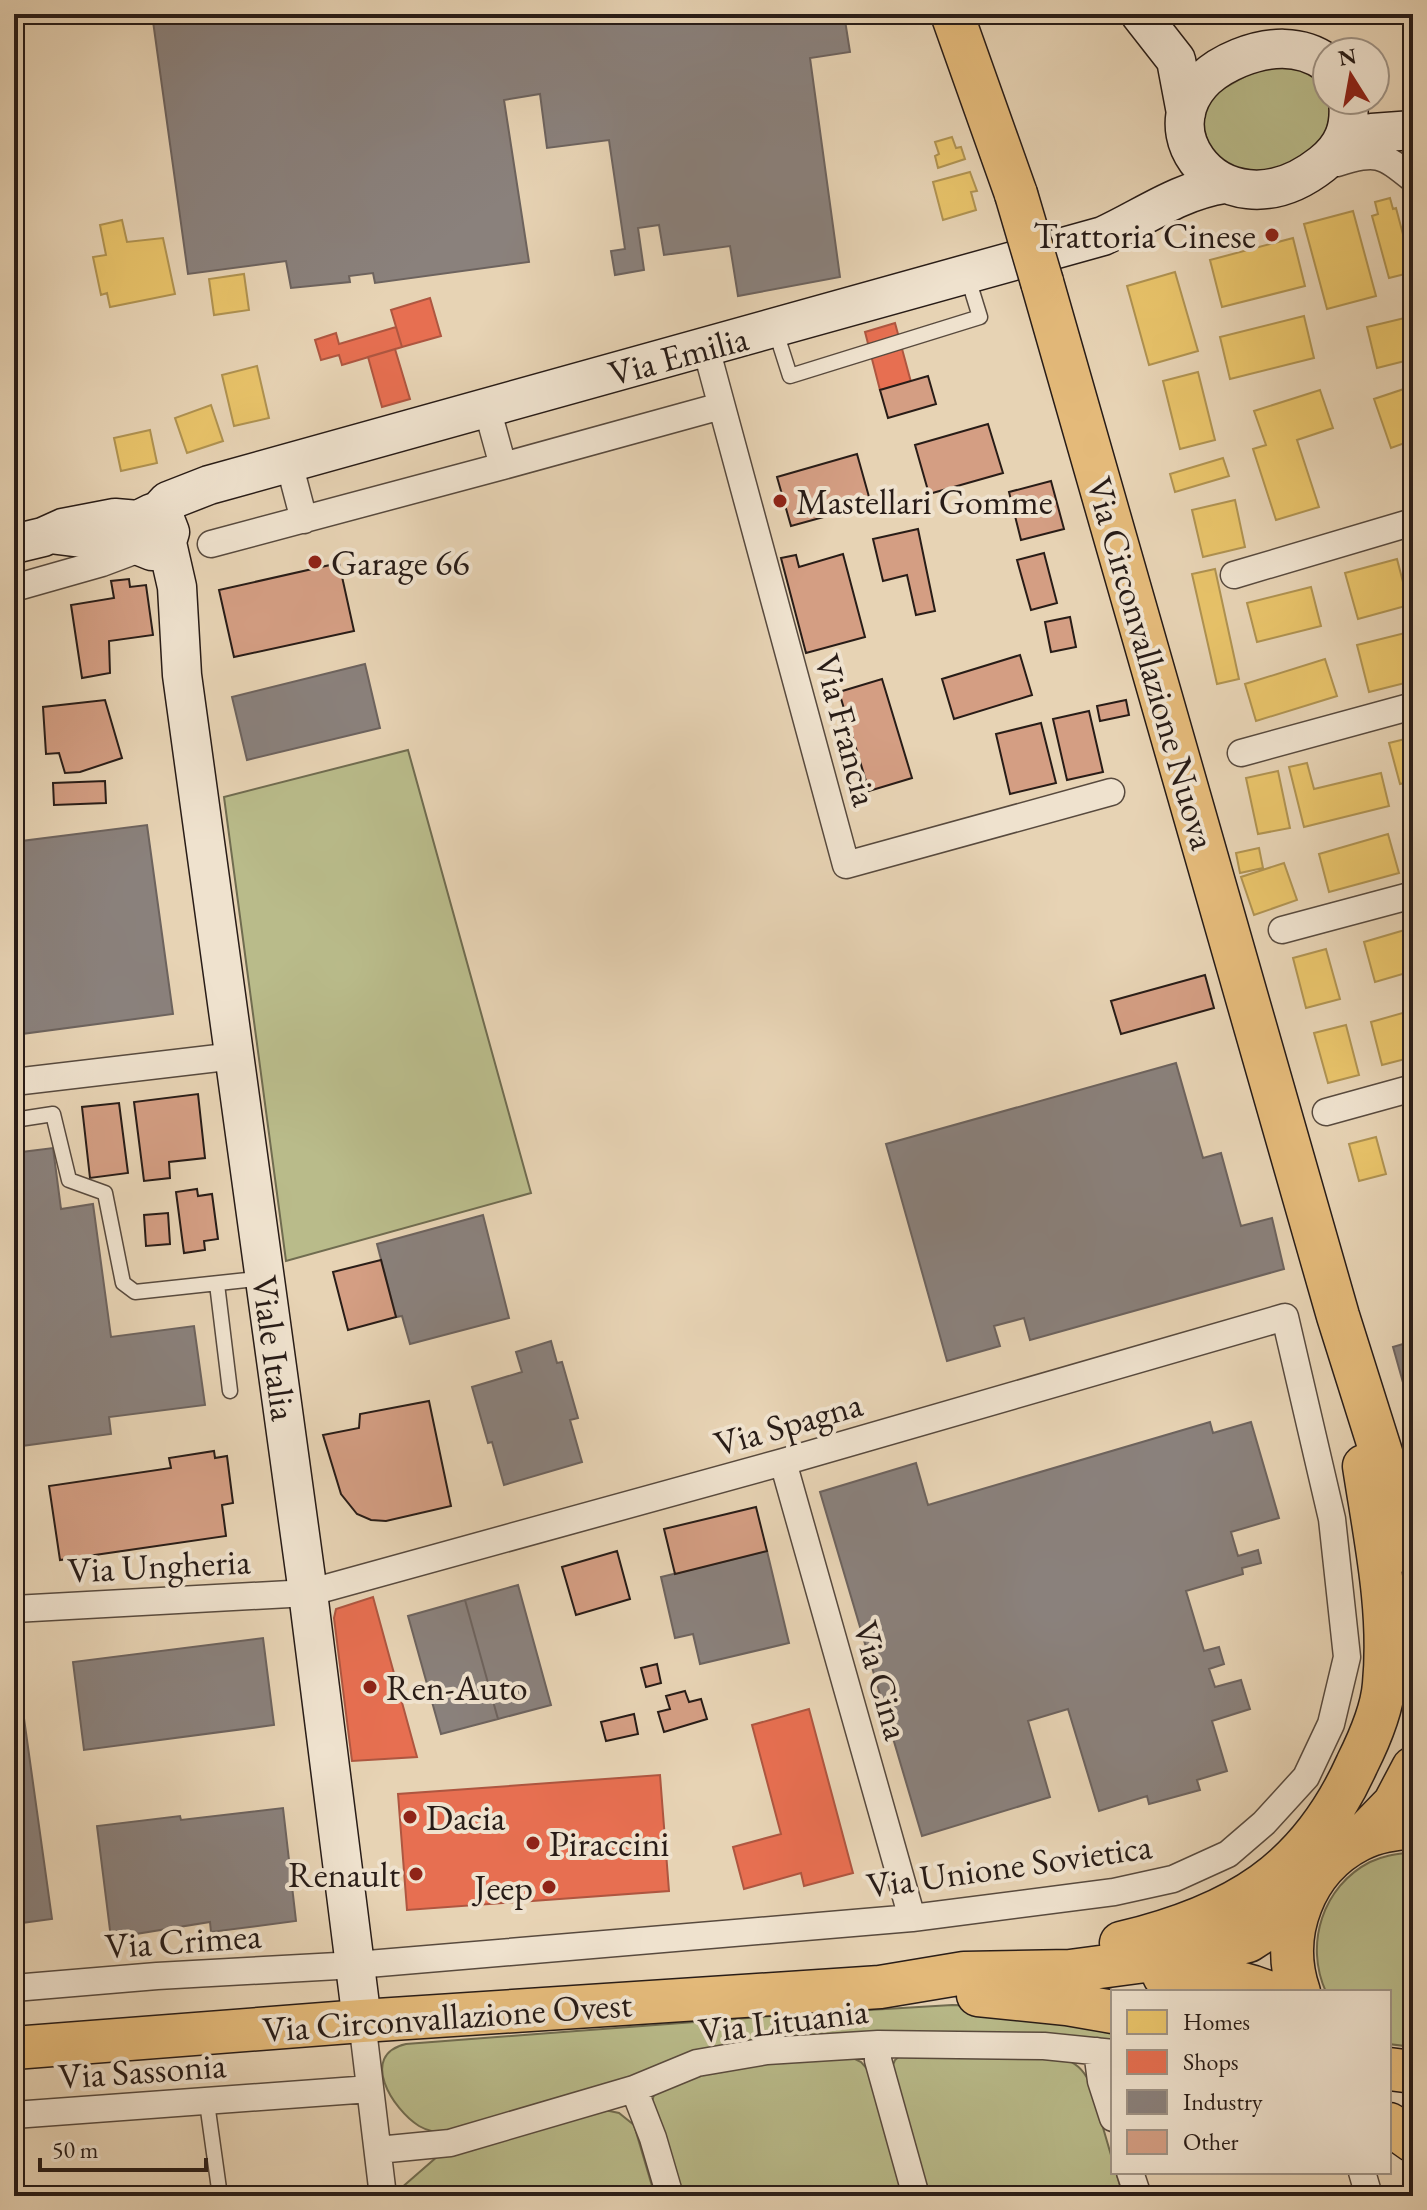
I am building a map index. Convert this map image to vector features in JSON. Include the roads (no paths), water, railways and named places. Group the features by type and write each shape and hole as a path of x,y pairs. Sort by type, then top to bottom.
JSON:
{"main road":[{"name":"Via Circonvallazione Nuova","path":"952,14 1016,194 1338,1316 1413,1554"},
{"path":"1142,16 1215,55 1242,57 1285,48 1311,54"},
{"path":"1142,16 1176,60 1192,155 1206,173 1224,184 1245,189 1266,189 1290,182 1372,133 1413,130"},
{"name":"Via Emilia","path":"1130,223 1160,191 1186,124 1194,92 1207,76 1242,57"},
{"path":"1391,111 1413,111"},
{"path":"1323,164 1344,140 1350,116"},
{"name":"Via Emilia","path":"151,535 168,501 209,485 1103,236 1177,196 1224,184"},
{"path":"14,544 63,528 115,518 151,535"},
{"name":"Viale Italia","path":"151,535 169,642 182,675 266,1278 362,2021"},
{"name":"Via Circonvallazione Nuova","path":"1338,1316 1362,1449 1389,1527 1413,1622"},
{"path":"967,1983 1161,1934 1220,1911 1255,1891 1310,1844 1344,1794 1369,1739 1384,1687 1386,1645 1383,1600 1362,1449"},
{"path":"1299,1990 1291,1954 1300,1903 1313,1879 1359,1840 1394,1804 1413,1768"},
{"path":"1359,1840 1382,1831 1413,1827"},
{"name":"Via Circonvallazione Ovest","path":"967,1983 1198,1954 1248,1941 1285,1917 1300,1903"},
{"name":"Via Circonvallazione Ovest","path":"14,2048 362,2021 880,1987 1154,1976 1212,1977 1262,1990"},
{"path":"967,1983 1111,2012"},
{"path":"1391,2069 1413,2072"},
{"path":"1391,2125 1413,2141"}],"street":[{"path":"1323,164 1371,155 1388,159 1413,179"},
{"name":"Via Francia","path":"706,348 846,865 1111,792"},
{"path":"211,544 721,406"},
{"path":"487,408 503,466"},
{"path":"289,463 304,520"},
{"path":"1234,575 1413,522"},
{"path":"14,588 102,563 151,535"},
{"path":"1241,753 1413,706"},
{"path":"1282,930 1413,895"},
{"path":"14,1082 235,1056"},
{"path":"1326,1112 1413,1088"},
{"name":"Via Spagna","path":"308,1593 783,1462 1285,1317"},
{"name":"Via Unione Sovietica","path":"356,1965 912,1918 1114,1892 1173,1879 1228,1854 1264,1823 1306,1777 1331,1724 1347,1657 1332,1519 1285,1317"},
{"name":"Via Cina","path":"783,1462 912,1918"},
{"name":"Via Ungheria","path":"14,1609 308,1593"},
{"name":"Via Crimea","path":"14,1988 356,1965"},
{"path":"362,2021 383,2196"},
{"path":"878,2044 878,2060 916,2196"},
{"name":"Via Lituania","path":"378,2150 450,2143 634,2089 697,2063 767,2051 878,2044 1044,2046 1105,2052"},
{"path":"1105,2052 1101,2081 1111,2112"},
{"name":"Via Sassonia","path":"14,2115 370,2089"},
{"path":"634,2089 670,2196"},
{"path":"1131,2174 1138,2196"},
{"path":"1363,2174 1369,2196"}],"lane":[{"path":"14,1120 53,1114 69,1180 105,1193 123,1283 135,1292 266,1278"},
{"path":"217,1284 230,1391"},
{"path":"207,2103 220,2196"}],"place":[{"name":"Trattoria Cinese","path":"1272,235"},
{"name":"Mastellari Gomme","path":"780,501"},
{"name":"Garage 66","path":"315,562"},
{"name":"Ren-Auto","path":"370,1687"},
{"name":"Dacia","path":"410,1817"},
{"name":"Piraccini","path":"533,1843"},
{"name":"Renault","path":"416,1874"},
{"name":"Jeep","path":"549,1887"}]}
